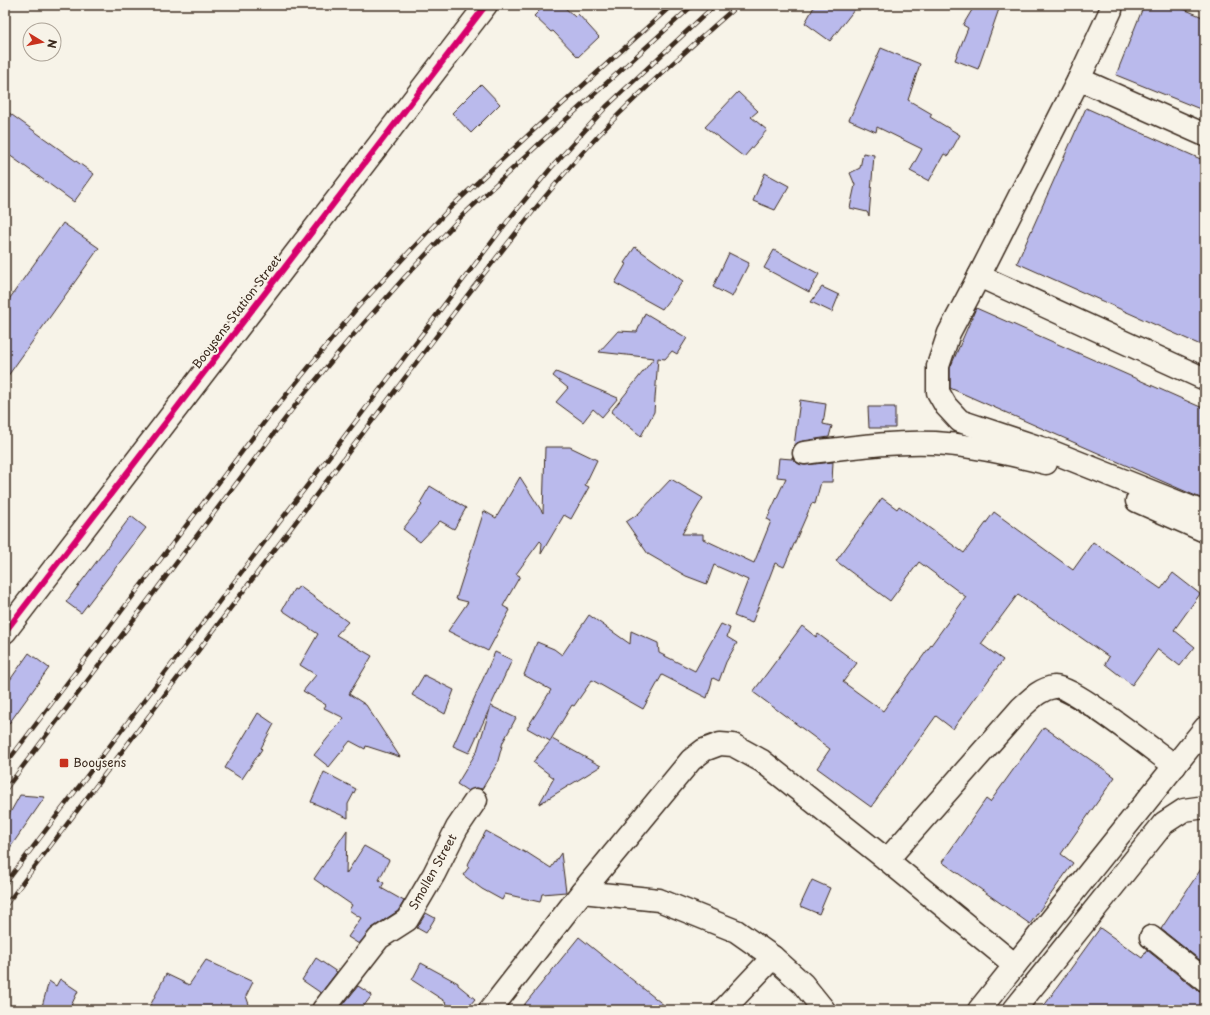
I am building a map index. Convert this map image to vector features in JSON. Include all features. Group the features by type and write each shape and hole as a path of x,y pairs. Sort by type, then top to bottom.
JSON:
{"street":[{"name":"Booysens Station Street","path":"5,632 486,5"},
{"path":"1111,10 1079,79 949,333 938,366 938,392 946,406 960,421 1050,451 1205,513"},
{"path":"1079,79 1205,135"},
{"path":"978,276 1205,379"},
{"path":"804,453 896,443 936,443 984,450 1058,466 1205,531"},
{"path":"887,860 1021,708 1041,691 1056,686 1068,690 1085,700 1175,766"},
{"path":"980,1010 1205,728"},
{"path":"490,1010 582,892 691,760 704,750 720,744 733,745 762,761 887,860 1015,965"},
{"name":"Smollen Street","path":"323,1010 379,938 407,920 434,874 457,828 476,800"},
{"path":"1014,1010 1164,822 1184,810 1205,807"},
{"path":"582,892 659,900 736,931 773,957 803,984 824,1010"},
{"path":"1151,937 1205,980"},
{"path":"723,1010 773,957"}],"building":[{"path":"545,5 562,5 575,17 578,14 599,37 578,57 553,31 551,32 534,16"},
{"path":"815,5 858,5 830,41 805,23"},
{"path":"975,5 989,5 999,9 978,69 955,60 968,28 963,25"},
{"path":"1144,5 1174,5 1205,18 1205,111 1116,75"},
{"path":"881,48 920,64 908,100 932,114 930,117 960,135 948,156 944,154 929,181 910,171 922,149 877,127 876,132 849,120"},
{"path":"481,84 500,104 471,133 452,113"},
{"path":"738,92 758,111 751,117 767,130 744,157 705,127"},
{"path":"1086,108 1205,161 1205,347 1017,263"},
{"path":"5,110 94,174 74,202 5,152"},
{"path":"863,153 874,155 869,216 867,212 850,208 855,185 850,173 860,168"},
{"path":"765,173 789,186 775,210 753,201"},
{"path":"63,223 99,248 5,380 5,305"},
{"path":"635,247 683,281 662,309 615,283 626,264 624,263"},
{"path":"774,250 819,274 809,292 764,268"},
{"path":"729,253 749,263 732,297 713,287"},
{"path":"822,287 839,295 832,312 811,302"},
{"path":"976,308 1205,409 1205,500 950,388 950,368"},
{"path":"645,313 687,338 677,354 672,351 665,359 658,358 654,412 641,436 611,412 654,358 599,352 618,331 637,332"},
{"path":"556,372 618,398 602,417 593,409 583,422 556,402 568,388 553,376"},
{"path":"800,400 826,404 823,424 832,426 829,437 803,441 794,446"},
{"path":"868,407 895,407 895,428 869,428"},
{"path":"545,447 570,447 597,460 585,485 589,487 571,519 564,515 541,554 542,543 540,541 516,574 520,576 503,606 510,610 488,651 448,631 468,602 456,599 484,511 496,518 520,477 543,513"},
{"path":"792,457 794,461 805,465 833,462 832,482 821,482 815,504 812,503 784,567 775,563 752,623 734,616 748,580 714,565 707,584 686,576 648,554 626,522 638,514 671,479 703,498 682,534 703,534 703,539 754,563 771,521 767,519 786,478 777,477 779,458 792,459"},
{"path":"430,486 466,508 454,529 440,521 420,542 403,529 422,505 420,503"},
{"path":"882,498 897,509 899,506 964,553 994,512 1073,570 1093,542 1161,589 1173,573 1200,594 1174,630 1195,647 1180,666 1158,649 1132,685 1105,664 1109,657 1018,594 981,644 1003,660 953,729 936,716 871,807 817,768 830,749 753,692 802,626 816,637 818,634 857,663 843,682 883,711 966,597 919,562 890,601 836,561"},
{"path":"131,516 146,528 81,613 66,602"},
{"path":"299,586 348,622 336,635 372,656 349,694 366,705 400,757 366,746 365,749 350,741 329,767 314,755 344,718 324,708 326,705 303,691 316,675 300,665 318,634 282,610 294,589 296,590"},
{"path":"589,615 630,644 631,631 658,643 659,653 695,671 721,624 730,628 727,637 737,643 726,662 719,681 713,678 707,698 662,675 643,709 592,680 574,706 572,705 550,741 527,728 551,690 524,675 537,642 554,649 562,655"},
{"path":"495,652 512,660 469,753 453,746"},
{"path":"29,653 49,668 5,729 5,687"},
{"path":"424,675 454,690 445,714 412,695"},
{"path":"491,706 516,718 503,742 497,764 482,789 477,788 468,791 457,784 477,751"},
{"path":"258,713 274,724 261,748 262,749 242,779 225,768"},
{"path":"1044,727 1115,777 1061,854 1073,863 1030,924 942,862 986,799 990,802"},
{"path":"552,739 601,766 539,804 554,778 533,762"},
{"path":"324,772 356,789 348,804 348,818 311,802"},
{"path":"20,795 45,797 5,855 5,822"},
{"path":"347,830 346,874 364,846 389,860 379,880 384,883 381,888 404,901 398,911 372,928 359,944 348,937 361,918 349,910 352,905 314,879"},
{"path":"486,831 526,852 551,868 561,853 566,892 542,894 540,902 505,894 502,900 482,889 463,875 469,867 467,866"},
{"path":"1205,863 1205,964 1161,929"},
{"path":"812,880 830,888 819,914 800,906"},
{"path":"426,913 435,918 426,933 417,928"},
{"path":"1100,928 1142,958 1147,950 1197,990 1205,992 1205,1010 1041,1010"},
{"path":"579,937 670,1010 520,1010"},
{"path":"316,958 337,972 321,993 302,980"},
{"path":"206,960 253,982 246,996 251,1010 148,1010 166,974 189,985"},
{"path":"421,963 458,983 458,985 475,999 466,1010 456,1010 412,980"},
{"path":"60,979 78,991 69,1010 41,1010 49,981 56,986"},
{"path":"358,986 372,995 361,1010 339,1010"}],"railway":[{"path":"5,765 269,416 357,308 450,208 672,5"},
{"path":"5,790 297,403 348,341 462,216 539,144 693,5"},
{"path":"5,884 510,218 551,168 606,107 715,5"},
{"path":"5,906 466,297 539,204 577,159 617,116 662,73 738,5"}],"cycle path":[{"path":"5,632 486,5"}],"place":[{"name":"Booysens","path":"64,763"}]}
